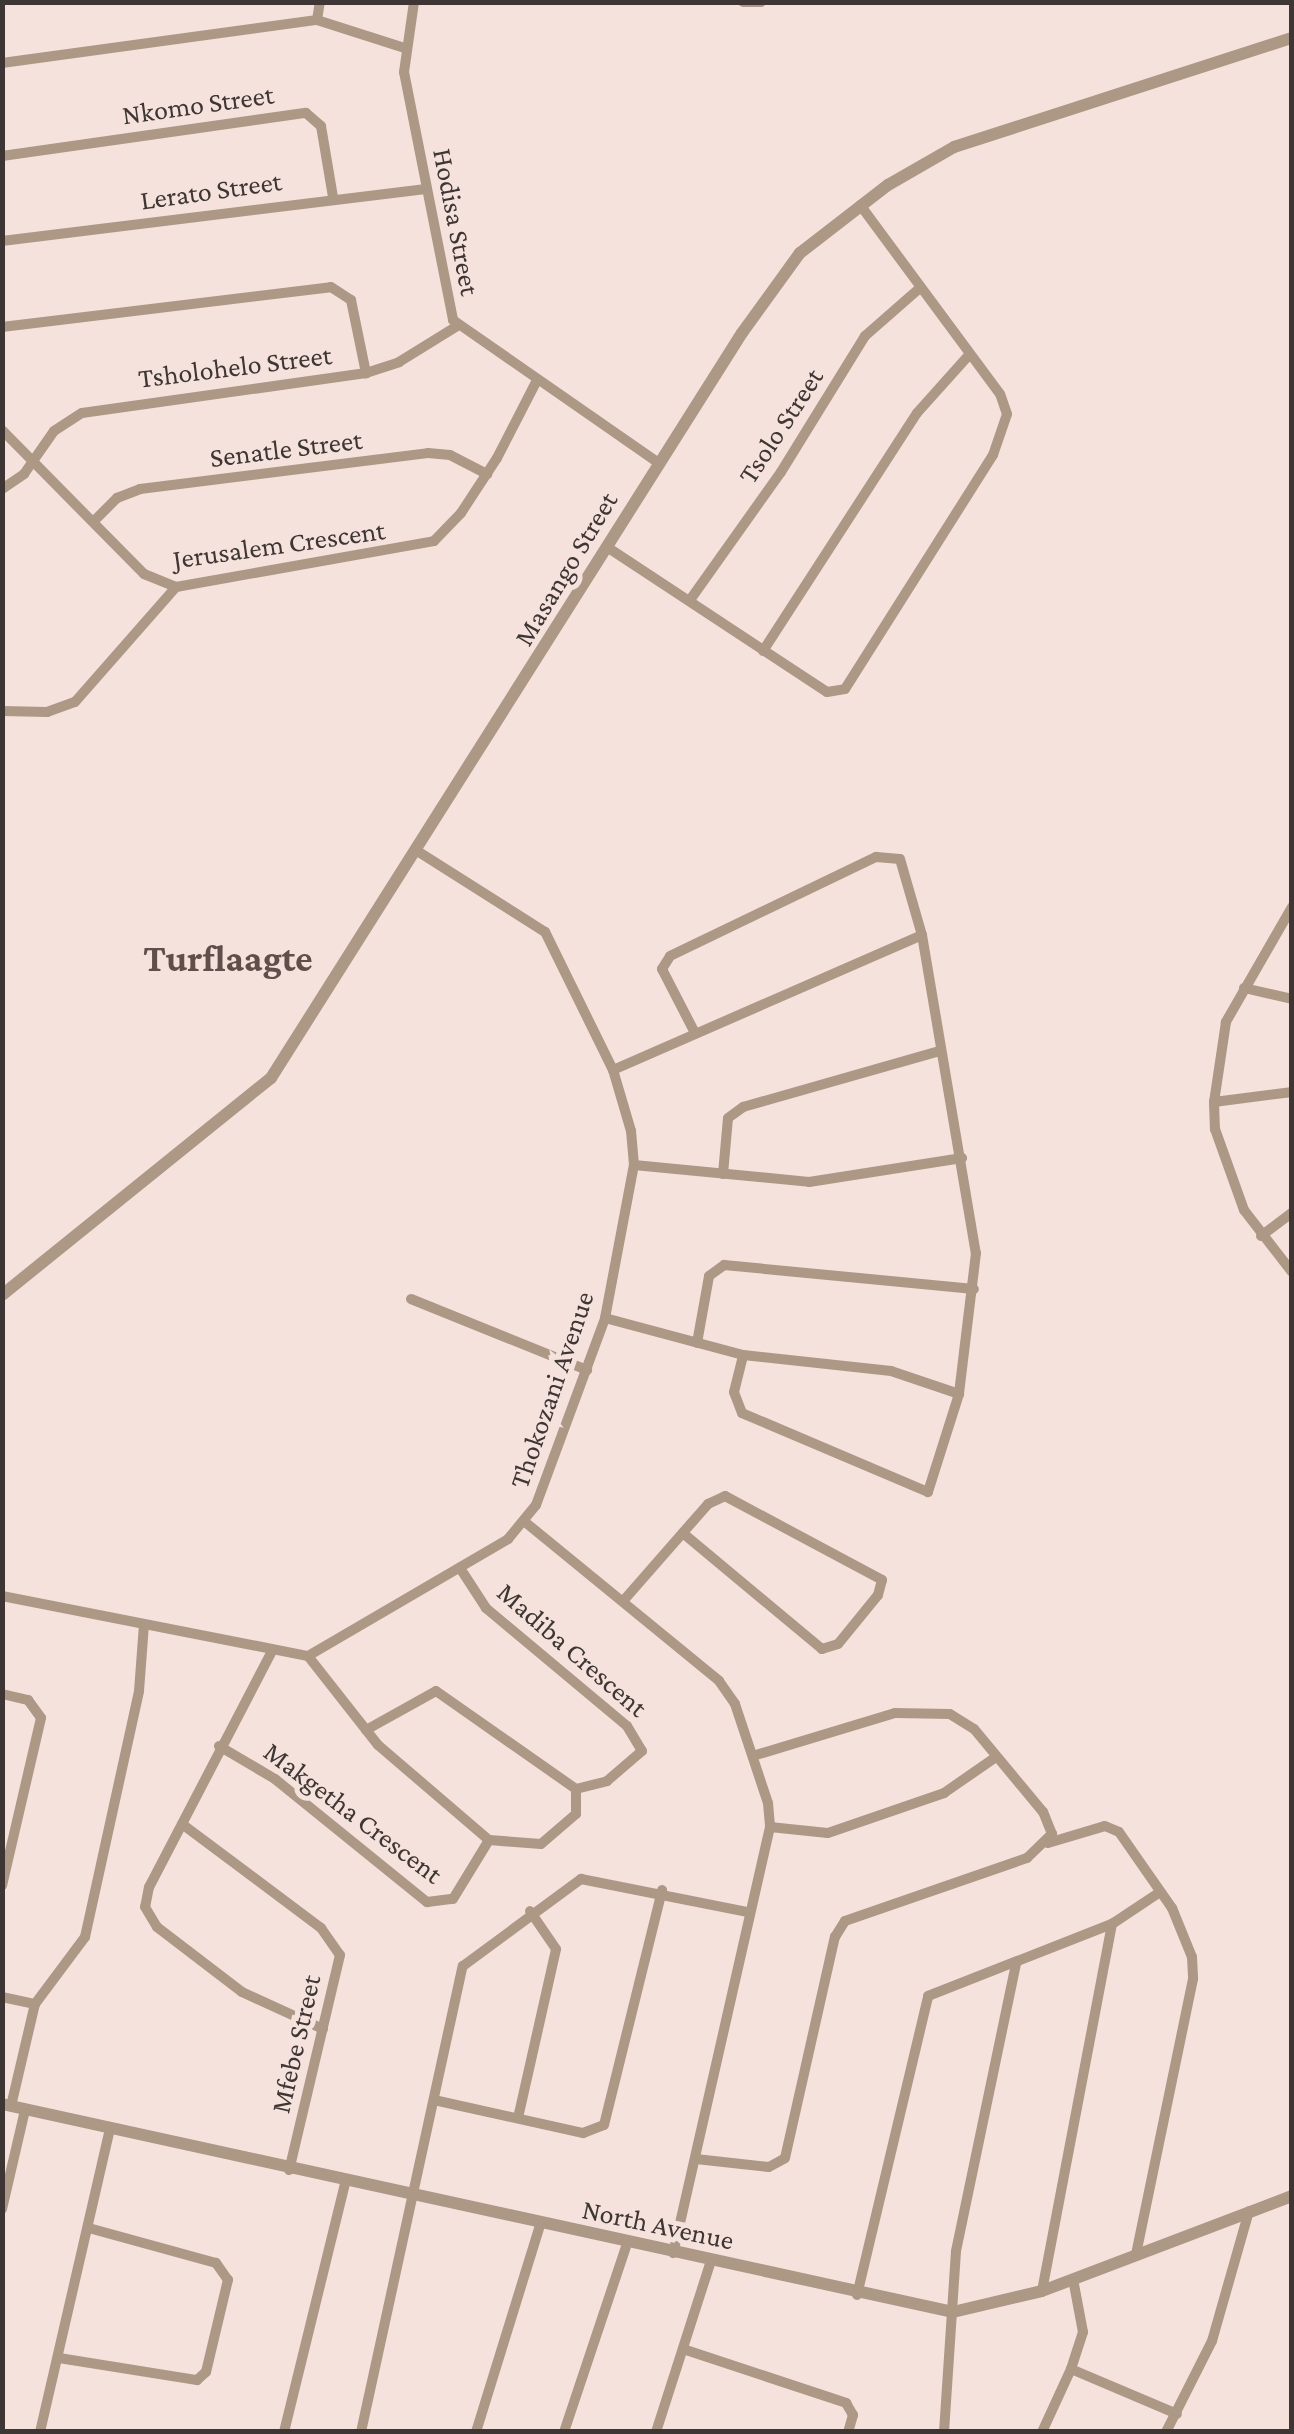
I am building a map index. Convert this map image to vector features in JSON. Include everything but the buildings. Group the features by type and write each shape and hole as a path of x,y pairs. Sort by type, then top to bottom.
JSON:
{"street":[{"path":"317,20 320,2"},
{"name":"Hodisa Street","path":"414,2 404,72 457,326 660,464"},
{"path":"743,2 760,2"},
{"path":"2,63 317,20 405,48"},
{"name":"Masango Street","path":"2,1295 271,1078 419,852 778,278 860,205 954,147 1292,38"},
{"name":"Nkomo Street","path":"2,156 312,114 321,126 333,197"},
{"name":"Lerato Street","path":"2,241 333,197 426,189"},
{"path":"607,547 826,692 845,689 1002,438 1006,408 860,205"},
{"path":"2,327 332,287 352,300 366,374"},
{"name":"Tsolo Street","path":"690,600 780,472 864,336 921,287"},
{"name":"Tsholohelo Street","path":"2,489 31,465 54,431 100,407 366,374 398,362 457,326"},
{"path":"763,650 918,413 969,355"},
{"name":"Jerusalem Crescent","path":"2,430 31,465 96,518 144,574 176,587 428,544 462,513 536,382"},
{"name":"Senatle Street","path":"96,518 116,498 140,489 428,452 450,455 487,474"},
{"path":"2,711 47,712 75,702 176,587"},
{"name":"Thokozani Avenue","path":"308,1656 460,1568 525,1522 605,1318 634,1165 613,1070 536,923 419,852"},
{"path":"696,1033 662,969 670,956 876,857 900,859 922,935 976,1253 960,1394 928,1492 742,1412 734,1392 743,1355"},
{"path":"1292,907 1226,1022 1214,1102 1215,1129 1260,1236 1292,1272"},
{"path":"613,1070 922,935"},
{"path":"1244,988 1292,999"},
{"path":"723,1174 728,1118 742,1106 939,1051"},
{"path":"1214,1102 1292,1092"},
{"path":"634,1165 809,1182 962,1158"},
{"path":"1260,1236 1292,1213"},
{"path":"698,1344 708,1276 724,1265 974,1290"},
{"path":"411,1299 587,1370"},
{"path":"605,1318 743,1355 845,1361 960,1394"},
{"path":"624,1600 708,1504 736,1498 882,1580 878,1595 838,1644 822,1649 683,1533"},
{"path":"525,1522 719,1681 754,1756 770,1827 747,1912 674,2254"},
{"name":"Madiba Crescent","path":"460,1568 486,1608 641,1743 638,1757 607,1781 576,1789"},
{"path":"2,1596 271,1653 308,1656 366,1730 490,1840 540,1844 576,1814 576,1789 436,1691 366,1730"},
{"path":"2,2209 13,2107 35,2004 85,1936 139,1691 144,1626"},
{"path":"271,1653 219,1746 145,1898 150,1918 264,2007 323,2030"},
{"path":"2,1694 28,1700 41,1718 2,1886"},
{"path":"754,1756 916,1710 962,1719 1051,1824 1048,1843"},
{"name":"Makgetha Crescent","path":"219,1746 275,1780 428,1902 453,1898 490,1840"},
{"path":"770,1827 828,1833 944,1793 996,1757"},
{"name":"Mfebe Street","path":"182,1824 331,1936 340,1955 289,2171"},
{"path":"696,2159 769,2167 785,2158 834,1937 845,1921 1027,1858 1048,1843 1113,1828 1186,1934 1194,1979 1136,2254"},
{"path":"361,2432 414,2198 458,1973 530,1911 581,1878 662,1890 747,1912"},
{"path":"434,2100 583,2134 604,2125 662,1890"},
{"path":"857,2295 924,2002 938,1990 1112,1924 1160,1892"},
{"path":"518,2118 556,1948 530,1911"},
{"path":"1042,2291 1112,1924"},
{"path":"944,2432 956,2251 1016,1963"},
{"path":"2,1997 35,2004"},
{"name":"North Avenue","path":"13,2107 289,2171 857,2295 952,2312 1042,2291 1292,2196"},
{"path":"40,2432 110,2128"},
{"path":"284,2432 345,2183"},
{"path":"1166,2432 1222,2313 1249,2211"},
{"path":"476,2432 540,2225"},
{"path":"59,2358 197,2380 206,2372 228,2280 216,2262 89,2228"},
{"path":"564,2432 627,2244"},
{"path":"656,2432 686,2350 711,2261"},
{"path":"1042,2432 1083,2332 1073,2279"},
{"path":"686,2350 846,2402 852,2415 848,2432"},
{"path":"1071,2369 1177,2414"}],"district":[{"name":"Turflaagte","path":"228,959"}]}
